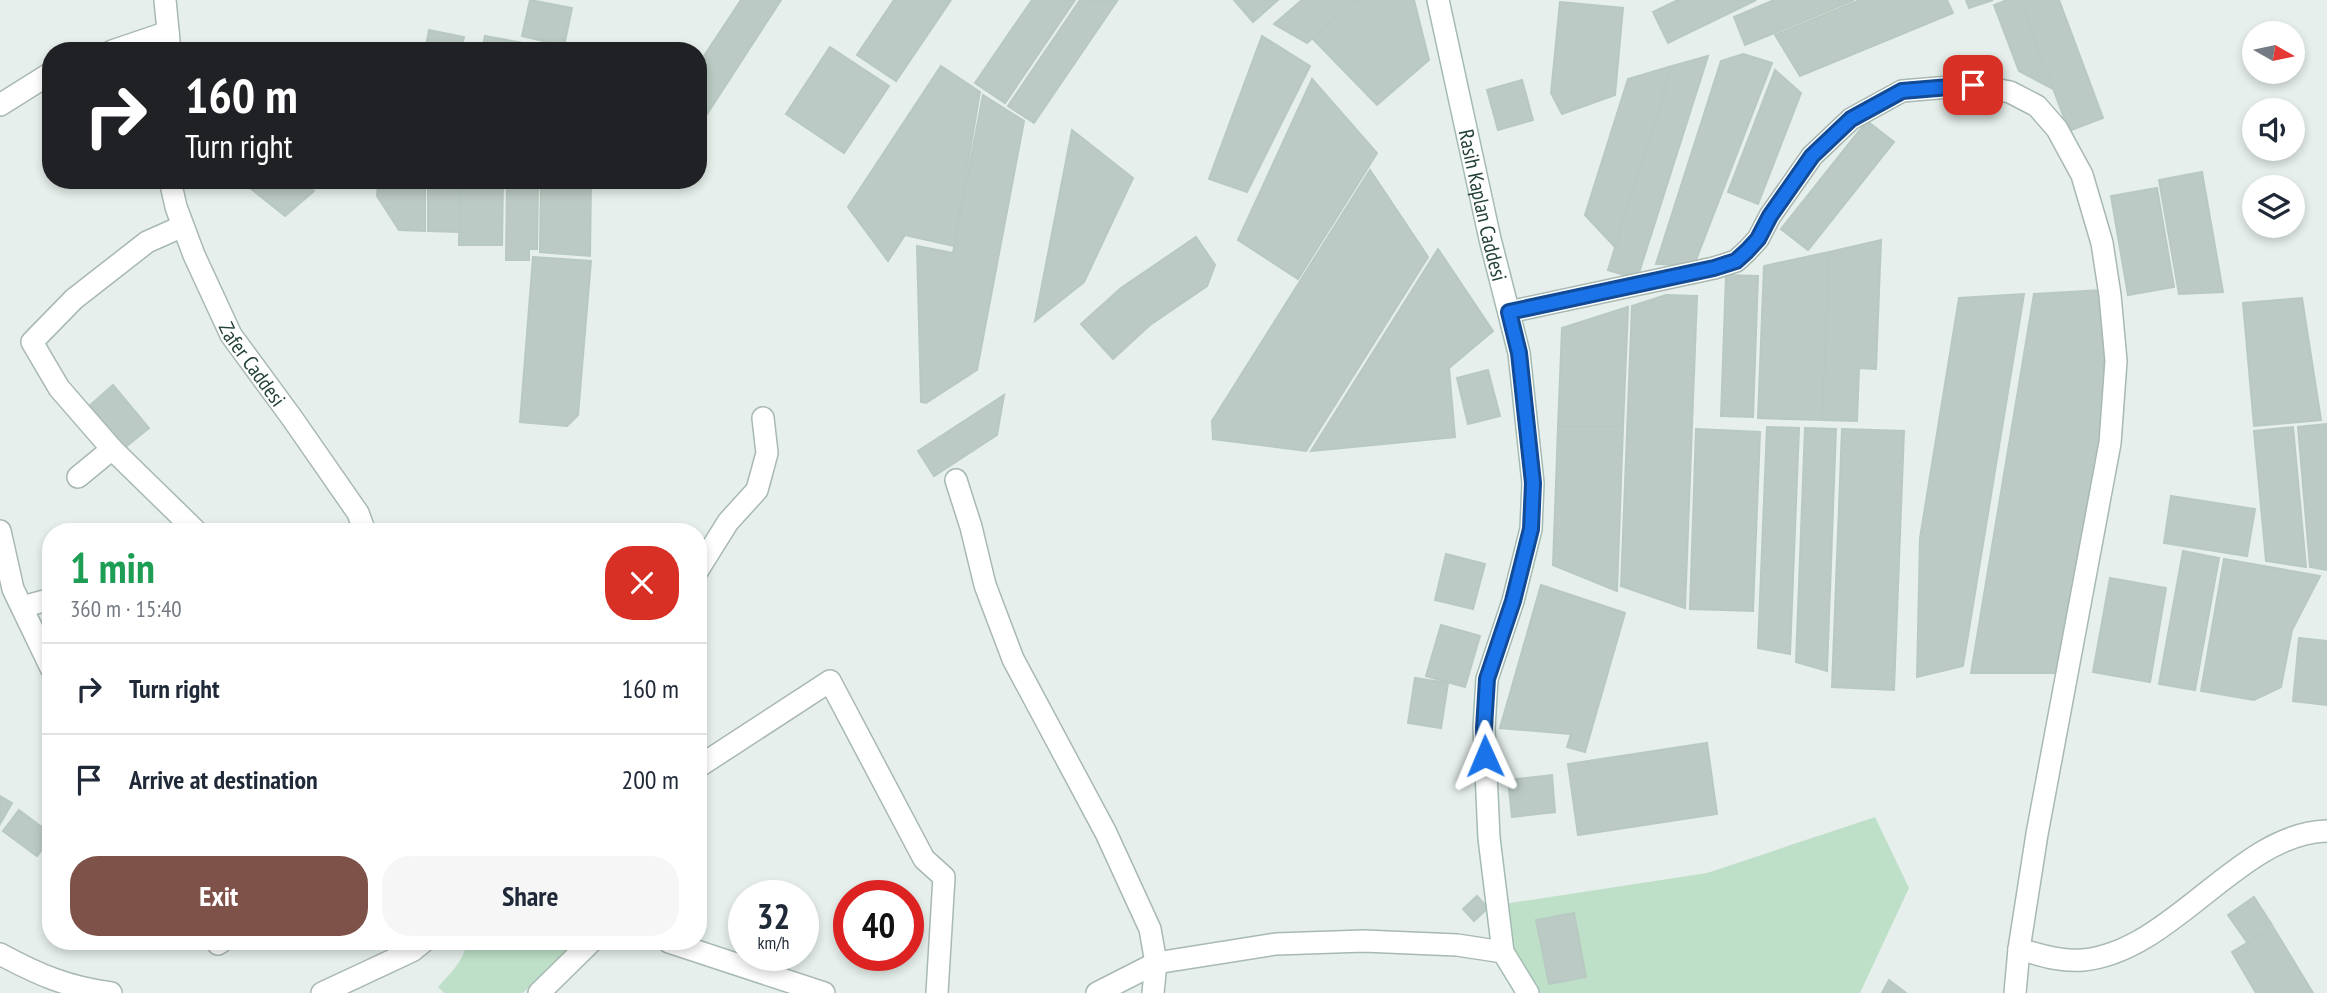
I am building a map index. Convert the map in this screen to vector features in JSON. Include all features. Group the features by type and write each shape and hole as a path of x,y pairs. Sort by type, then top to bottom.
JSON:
{"street":[{"path":"165,0 169,42"},
{"name":"Rasih Kaplan Caddesi","path":"1437,0 1490,239 1519,353 1533,483 1531,529 1513,601 1487,679 1484,728 1489,838 1503,952 1525,989"},
{"path":"0,105 42,79"},
{"path":"1509,312 1736,261 1758,239 1770,216 1812,156 1851,119 1902,91 1973,85 2010,92 2037,106 2057,129 2082,175 2102,243 2116,361 2110,443 2042,807 2019,949 2015,993"},
{"name":"Zafer Caddesi","path":"172,189 183,226 231,335 351,502 362,523"},
{"path":"183,226 147,242 74,299 32,342 59,388 112,449 188,523"},
{"path":"707,556 728,522 757,489 767,453 763,418"},
{"path":"78,477 112,449"},
{"path":"956,480 985,585 1013,659 1106,833 1150,929 1156,963 1153,993"},
{"path":"0,531 13,589 42,648"},
{"path":"22,607 42,601"},
{"path":"707,761 830,681 924,859 943,877 937,993"},
{"path":"2019,949 2060,960 2082,960 2129,947 2258,855 2311,831 2327,831"},
{"path":"1097,993 1156,963 1276,944 1364,941 1457,945 1503,952"},
{"path":"322,993 413,950"},
{"path":"538,993 583,950"},
{"path":"693,950 824,993"},
{"path":"0,954 75,990 111,993"}],"green space":[{"path":"1875,817 1909,888 1860,993 1528,993 1497,905 1707,873"},
{"path":"465,950 568,950 523,993 444,993 438,987 460,960"}],"building":[{"path":"530,0 572,8 565,42 547,42 522,36"},
{"path":"741,0 781,0 707,114 707,51"},
{"path":"894,0 951,0 896,81 857,55"},
{"path":"1032,0 1075,0 1005,103 975,83"},
{"path":"1080,0 1117,1 1034,123 1008,106"},
{"path":"1234,0 1278,0 1253,22"},
{"path":"1302,0 1356,0 1307,43 1274,24"},
{"path":"1356,0 1414,0 1429,60 1377,105 1312,38"},
{"path":"1678,0 1756,0 1668,43 1653,12"},
{"path":"1774,0 1854,0 1745,45 1734,17"},
{"path":"1860,0 1947,0 1953,13 1800,76 1775,35"},
{"path":"1966,0 1993,0 1969,8"},
{"path":"2007,0 2020,0 2053,89 2019,71 1994,5"},
{"path":"2020,0 2059,0 2103,118 2069,131"},
{"path":"1560,2 1623,8 1615,95 1562,114 1551,93"},
{"path":"429,30 464,37 463,42 427,42"},
{"path":"485,36 518,42 484,42"},
{"path":"1262,36 1310,66 1247,192 1209,179"},
{"path":"830,47 889,86 844,153 786,114"},
{"path":"1743,54 1772,63 1694,265 1656,264 1721,61"},
{"path":"1708,56 1637,279 1608,270 1672,66"},
{"path":"941,66 980,92 954,246 905,235 888,261 848,207"},
{"path":"1672,66 1615,247 1585,215 1628,79"},
{"path":"1775,70 1801,93 1758,204 1728,192"},
{"path":"1312,79 1377,153 1298,279 1238,240"},
{"path":"1522,80 1533,120 1498,130 1487,90"},
{"path":"983,95 1024,121 977,370 926,403 921,402 917,246 953,253"},
{"path":"1867,121 1894,142 1808,250 1781,229"},
{"path":"1072,130 1133,178 1084,282 1035,321"},
{"path":"1370,170 1428,257 1306,451 1213,439 1212,421"},
{"path":"2202,172 2223,292 2179,294 2159,180"},
{"path":"2157,188 2174,287 2128,295 2111,196"},
{"path":"251,189 314,191 285,216"},
{"path":"377,189 425,189 425,231 399,230 377,196"},
{"path":"428,189 460,189 459,232 428,231"},
{"path":"460,189 503,189 502,245 459,245"},
{"path":"507,189 538,189 537,249 529,249 529,260 506,260"},
{"path":"541,189 591,189 590,256 540,252"},
{"path":"1196,237 1215,265 1207,286 1150,325 1113,359 1081,324 1121,288"},
{"path":"1881,240 1876,369 1859,368 1857,421 1822,420 1829,252"},
{"path":"1438,249 1493,331 1449,368 1455,437 1311,451"},
{"path":"1829,252 1822,420 1758,418 1764,266"},
{"path":"533,257 591,261 578,415 567,426 520,422"},
{"path":"1726,275 1758,276 1753,417 1721,416"},
{"path":"2102,290 2105,430 2065,673 1971,673 2034,294"},
{"path":"2024,294 1963,666 1917,677 1920,538 1959,298"},
{"path":"1666,295 1697,296 1685,608 1621,586 1632,306"},
{"path":"2302,298 2321,420 2254,426 2243,303"},
{"path":"1628,307 1623,427 1558,427 1562,328"},
{"path":"1488,370 1500,416 1468,424 1457,378"},
{"path":"113,385 149,428 123,449 88,407"},
{"path":"1004,395 997,435 934,476 918,451"},
{"path":"2327,424 2327,570 2310,567 2298,427"},
{"path":"1558,427 1623,427 1617,591 1553,565"},
{"path":"1767,427 1799,428 1790,654 1758,648"},
{"path":"2293,427 2306,567 2266,561 2254,431"},
{"path":"1805,428 1836,429 1827,671 1796,662"},
{"path":"1696,429 1760,432 1753,611 1690,609"},
{"path":"1842,429 1904,431 1894,690 1832,687"},
{"path":"2171,496 2255,509 2247,556 2164,543"},
{"path":"2183,551 2219,558 2195,690 2159,684"},
{"path":"1446,554 1485,564 1473,609 1435,600"},
{"path":"2224,559 2320,576 2292,630 2281,687 2254,700 2201,691"},
{"path":"2110,578 2166,588 2150,682 2093,672"},
{"path":"1541,585 1625,613 1585,752 1567,747 1571,734 1500,728"},
{"path":"1441,625 1480,636 1465,687 1426,676"},
{"path":"2299,638 2327,641 2327,705 2293,701"},
{"path":"1415,678 1448,683 1441,728 1408,723"},
{"path":"1707,743 1717,814 1578,835 1568,764"},
{"path":"1552,775 1555,812 1512,817 1508,780"},
{"path":"0,796 12,803 0,824"},
{"path":"19,810 42,827 42,850 37,856 3,831"},
{"path":"1477,896 1488,908 1474,921 1463,909"},
{"path":"2254,897 2272,925 2247,942 2228,915"},
{"path":"1574,913 1586,977 1549,984 1536,920"},
{"path":"2273,927 2313,993 2256,993 2232,952"},
{"path":"1889,980 1906,993 1882,993"}],"route":[{"path":"1485,756 1487,679 1513,601 1531,529 1533,483 1519,353 1509,312 1736,261 1758,239 1770,216 1812,156 1851,119 1902,91 1973,85"}]}
